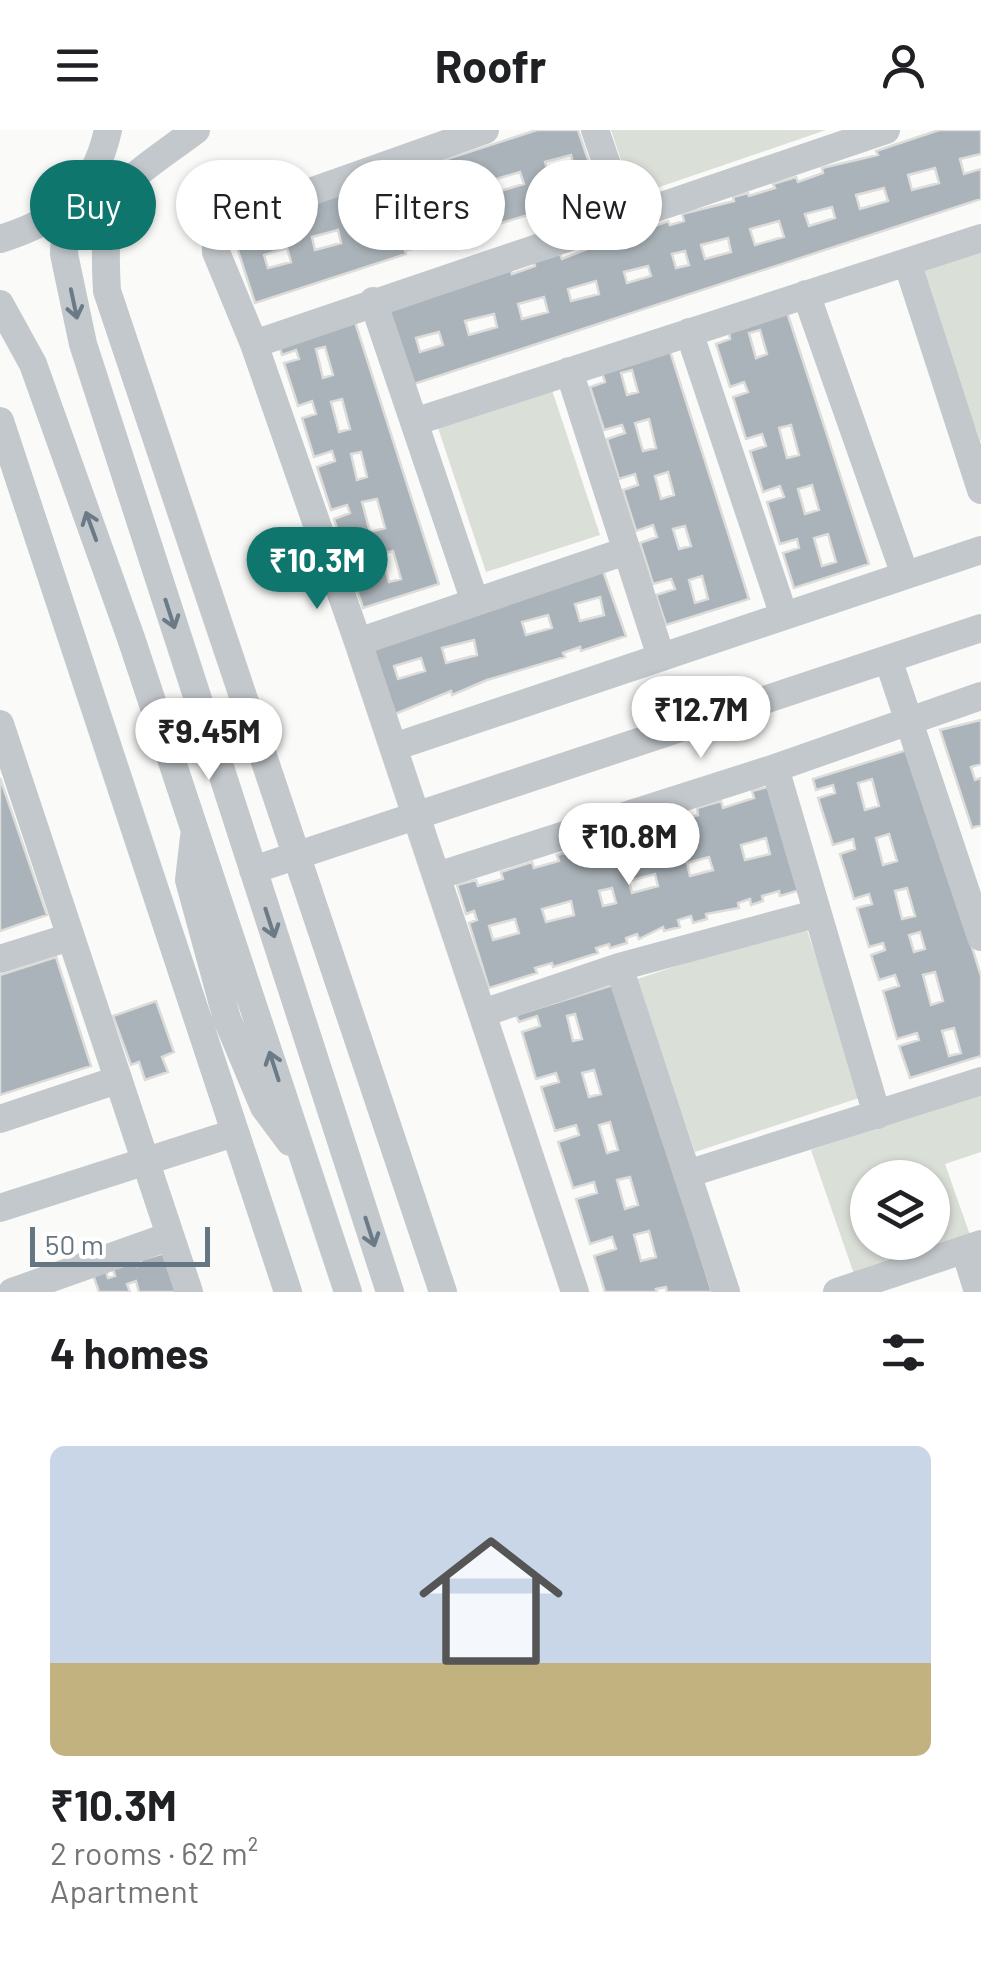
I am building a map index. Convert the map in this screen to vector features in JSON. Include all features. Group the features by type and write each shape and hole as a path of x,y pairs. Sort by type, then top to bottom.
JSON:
{"street":[{"path":"98,160 108,130"},
{"path":"196,130 134,176 112,204 104,245 107,292 443,1292"},
{"path":"486,130 228,221 216,240 216,252 254,344 358,642 575,1292"},
{"path":"595,130 605,160"},
{"path":"662,203 845,136 886,130"},
{"path":"0,239 30,230"},
{"path":"414,422 981,238"},
{"path":"64,250 83,344 390,1292"},
{"path":"254,344 527,250"},
{"path":"907,262 981,490"},
{"path":"806,294 905,576"},
{"path":"372,302 475,602"},
{"path":"0,304 33,364 195,831 348,1292"},
{"path":"689,332 784,616"},
{"path":"570,371 660,658"},
{"path":"0,421 288,1292"},
{"path":"358,642 626,550"},
{"path":"394,747 981,550"},
{"path":"253,870 981,628"},
{"path":"888,659 909,720 970,858 981,937"},
{"path":"437,876 775,768 981,696"},
{"path":"0,724 189,1292"},
{"path":"775,768 877,1115"},
{"path":"482,1013 620,967 815,914"},
{"path":"0,959 70,937"},
{"path":"620,967 726,1292"},
{"path":"0,1119 117,1080"},
{"path":"687,1174 981,1081"},
{"path":"0,1208 234,1132"},
{"path":"12,1292 69,1283 170,1236"},
{"path":"837,1292 973,1247 978,1292"}],"shaded area":[{"path":"611,130 826,130 662,186 662,160 621,160"},
{"path":"981,248 981,441 980,441 922,268"},
{"path":"552,390 600,535 486,572 438,428"},
{"path":"805,924 862,1097 695,1152 637,979"},
{"path":"981,1092 981,1152 950,1162 850,1160 850,1260 896,1260 854,1274 811,1150"},
{"path":"950,1178 970,1235 950,1242"}],"building":[{"path":"537,130 578,130 588,160 572,160 571,155 525,160 525,216 505,222 505,190 524,184 520,172 505,176 505,160 444,160"},
{"path":"939,130 981,130 981,154 960,159 964,174 981,169 981,199 414,384 389,310 511,270 512,274 560,254 562,259 585,250 662,250 662,223 684,221 682,214 775,188 773,184 796,177 798,182 823,173 822,168 878,155 876,151","holes":["935,168 939,183 912,190 908,175","884,188 888,201 860,209 856,195","832,207 835,218 809,226 805,214","779,221 784,237 755,245 750,229","728,238 731,252 705,259 701,245","685,251 689,265 676,268 672,254","648,266 651,276 627,283 624,272","596,281 599,294 571,301 568,289","544,297 548,312 522,319 518,304","494,314 497,327 469,335 465,321","439,332 443,345 420,352 416,338"]},
{"path":"338,194 338,230 318,235 318,201"},
{"path":"338,244 338,250 409,250 406,254 255,303 238,250 280,250 264,255 268,268 291,262 288,250 318,250"},
{"path":"786,309 869,564 794,588 783,553 799,548 797,539 780,544 767,502 784,497 780,486 763,492 750,451 766,446 762,434 746,439 733,397 748,392 744,382 730,387 716,344 730,339 729,332","holes":["760,330 767,354 756,358 749,333","791,425 799,455 787,458 779,428","812,485 819,510 805,514 798,489","828,534 836,562 822,566 814,538"]},
{"path":"355,322 439,584 363,608 350,569 365,564 359,548 345,553 334,519 350,513 347,505 331,510 317,467 335,461 332,451 314,457 302,418 316,414 312,401 298,406 284,363 299,359 296,350 282,355 279,345","holes":["325,347 333,375 323,378 316,349","342,399 350,429 339,432 331,402","361,452 367,477 357,480 351,454","377,499 385,528 370,532 362,502","393,551 401,579 389,582 381,554"]},
{"path":"668,345 749,599 666,625 656,595 675,589 671,579 653,584 640,543 657,537 653,525 636,531 623,490 638,485 635,474 619,479 607,439 625,433 622,425 604,430 590,387 605,382 602,373","holes":["632,370 638,392 627,395 621,373","649,419 656,448 643,451 635,423","668,472 674,495 661,499 655,476","685,526 691,546 679,549 673,529","702,576 708,599 695,603 689,580"]},
{"path":"601,565 626,636 581,651 580,647 563,653 565,657 487,680 452,695 451,691 395,714 370,642","holes":["600,597 604,615 580,621 575,604","548,615 552,628 526,635 522,622","474,640 477,655 446,663 442,648","421,658 425,671 398,679 394,666"]},
{"path":"981,720 981,764 971,767 975,780 981,778 981,825 972,828 940,730"},
{"path":"910,749 981,976 981,1056 910,1078 899,1046 919,1040 917,1033 897,1039 883,991 899,986 895,975 879,980 871,955 885,950 883,943 869,947 857,908 872,904 869,894 854,899 840,854 855,849 853,839 833,845 818,798 835,793 833,785 816,790 813,779","holes":["872,779 879,806 865,810 858,783","889,834 897,861 883,865 876,838","907,888 915,916 902,919 895,891","920,932 925,949 914,952 909,935","935,972 943,1001 931,1005 923,975","954,1028 961,1053 949,1056 942,1031"]},
{"path":"0,778 47,915 0,931"},
{"path":"768,787 800,890 762,896 763,901 751,905 750,899 738,903 739,908 706,914 707,919 693,923 691,916 678,920 680,927 664,931 663,927 639,939 637,934 626,938 627,943 596,948 598,953 553,967 552,963 535,968 537,973 489,988 469,923 477,920 474,911 466,914 457,885 476,880 478,886 503,879 501,872 532,862 534,868 559,861 557,855 645,832 643,825 673,816 675,822 698,815 697,808 721,801 723,808 754,798 752,791","holes":["766,838 770,854 745,860 741,845","709,857 713,870 690,876 687,863","655,874 658,886 632,893 629,881","612,888 616,903 603,906 599,891","571,901 574,915 546,922 542,909","515,919 519,933 493,940 489,926"]},
{"path":"56,957 91,1066 0,1095 0,975"},
{"path":"616,984 712,1292 667,1292 666,1287 656,1289 657,1292 605,1292 594,1256 616,1249 612,1237 590,1244 576,1199 597,1193 594,1182 573,1188 558,1142 579,1135 576,1125 555,1131 541,1087 559,1082 556,1073 536,1079 522,1032 540,1026 537,1016 519,1022 516,1015","holes":["575,1014 582,1039 573,1041 567,1016","594,1070 601,1094 589,1097 582,1073","610,1122 618,1150 607,1153 599,1125","630,1177 638,1205 625,1209 617,1180","649,1231 656,1257 641,1261 634,1235"]},
{"path":"156,1001 174,1052 162,1057 168,1072 145,1080 139,1062 131,1065 113,1016"},
{"path":"165,1253 177,1292 139,1292 136,1281 127,1284 130,1292 99,1292 93,1275 106,1271 108,1278 115,1276 113,1269 136,1262 137,1266 142,1264 140,1260"}]}
